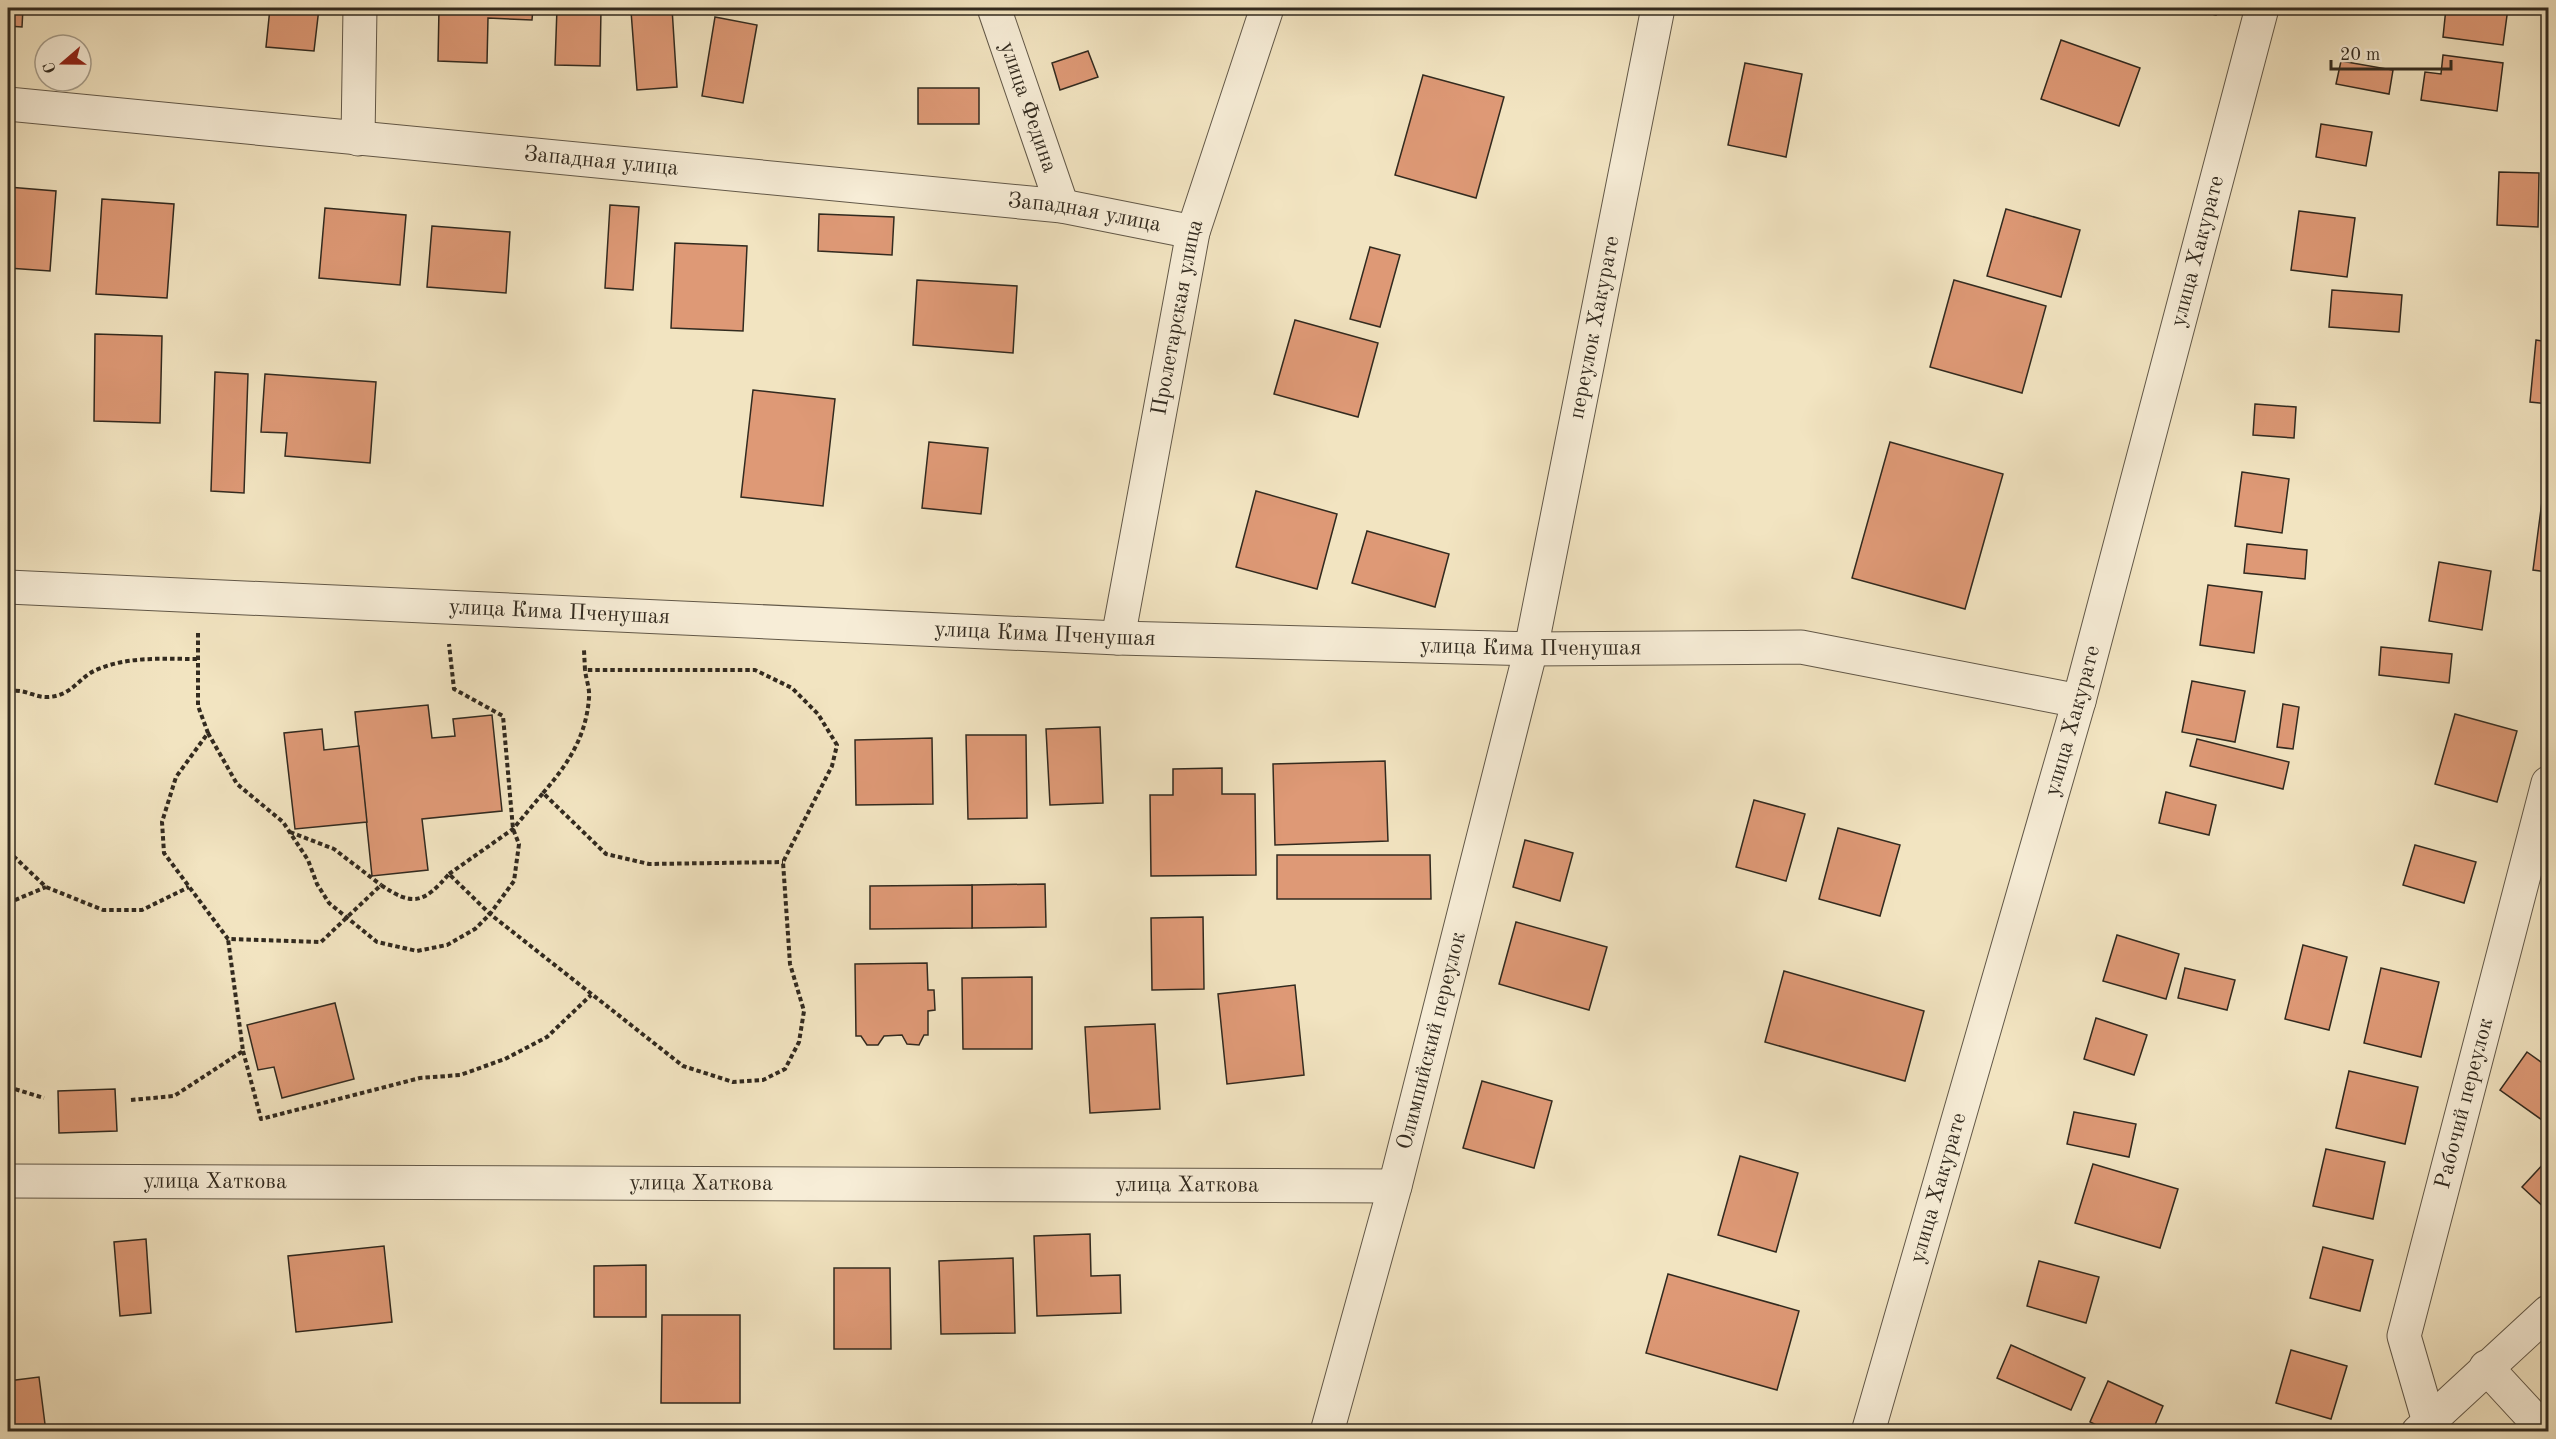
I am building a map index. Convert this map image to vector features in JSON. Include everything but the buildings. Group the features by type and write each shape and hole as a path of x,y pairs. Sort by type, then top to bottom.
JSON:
{"street":[{"path":"358,139 360,8"},
{"name":"улица Федина","path":"994,8 1062,206"},
{"name":"Пролетарская улица","path":"1118,638 1194,232 1267,8"},
{"name":"переулок Хакурате","path":"1531,648 1658,8"},
{"name":"улица Хакурате","path":"1868,1431 2079,700 2262,8"},
{"name":"Западная улица","path":"8,104 1062,206 1194,232"},
{"name":"улица Кима Пченушая","path":"8,587 1118,638 1531,648 1801,646 2079,700"},
{"name":"Олимпийский переулок","path":"1327,1431 1395,1186 1531,648"},
{"name":"Рабочий переулок","path":"2424,1427 2404,1336 2548,783"},
{"name":"улица Хаткова","path":"8,1181 1395,1186"},
{"path":"2424,1427 2486,1367 2548,1312"},
{"path":"2486,1367 2546,1431"}],"path":[{"path":"199,596 198,706 208,733 237,784 283,822 308,860 317,884 329,903 348,916 377,942 417,951 447,945 475,929 490,914 514,880 519,844 513,829 503,716 454,689 444,607"},
{"path":"290,832 334,849 399,897 414,899 432,894 449,874 513,829 567,766 578,746 590,697 585,670 582,613"},
{"path":"8,692 16,689 48,697 71,690 93,671 128,659 197,659"},
{"path":"449,874 490,914 683,1066 733,1082 763,1080 785,1069 800,1042 804,1011 790,964 783,862 832,766 837,745 818,714 792,688 755,670 585,670"},
{"path":"208,733 176,777 162,822 164,853 228,939 243,1051 261,1119 420,1078 460,1075 505,1059 547,1037 591,995"},
{"path":"543,793 606,854 649,864 783,862"},
{"path":"8,851 46,887 103,910 142,910 189,887"},
{"path":"228,939 321,942 381,885"},
{"path":"8,903 46,887"},
{"path":"130,1100 174,1096 243,1051"},
{"path":"8,1087 44,1098"}]}
